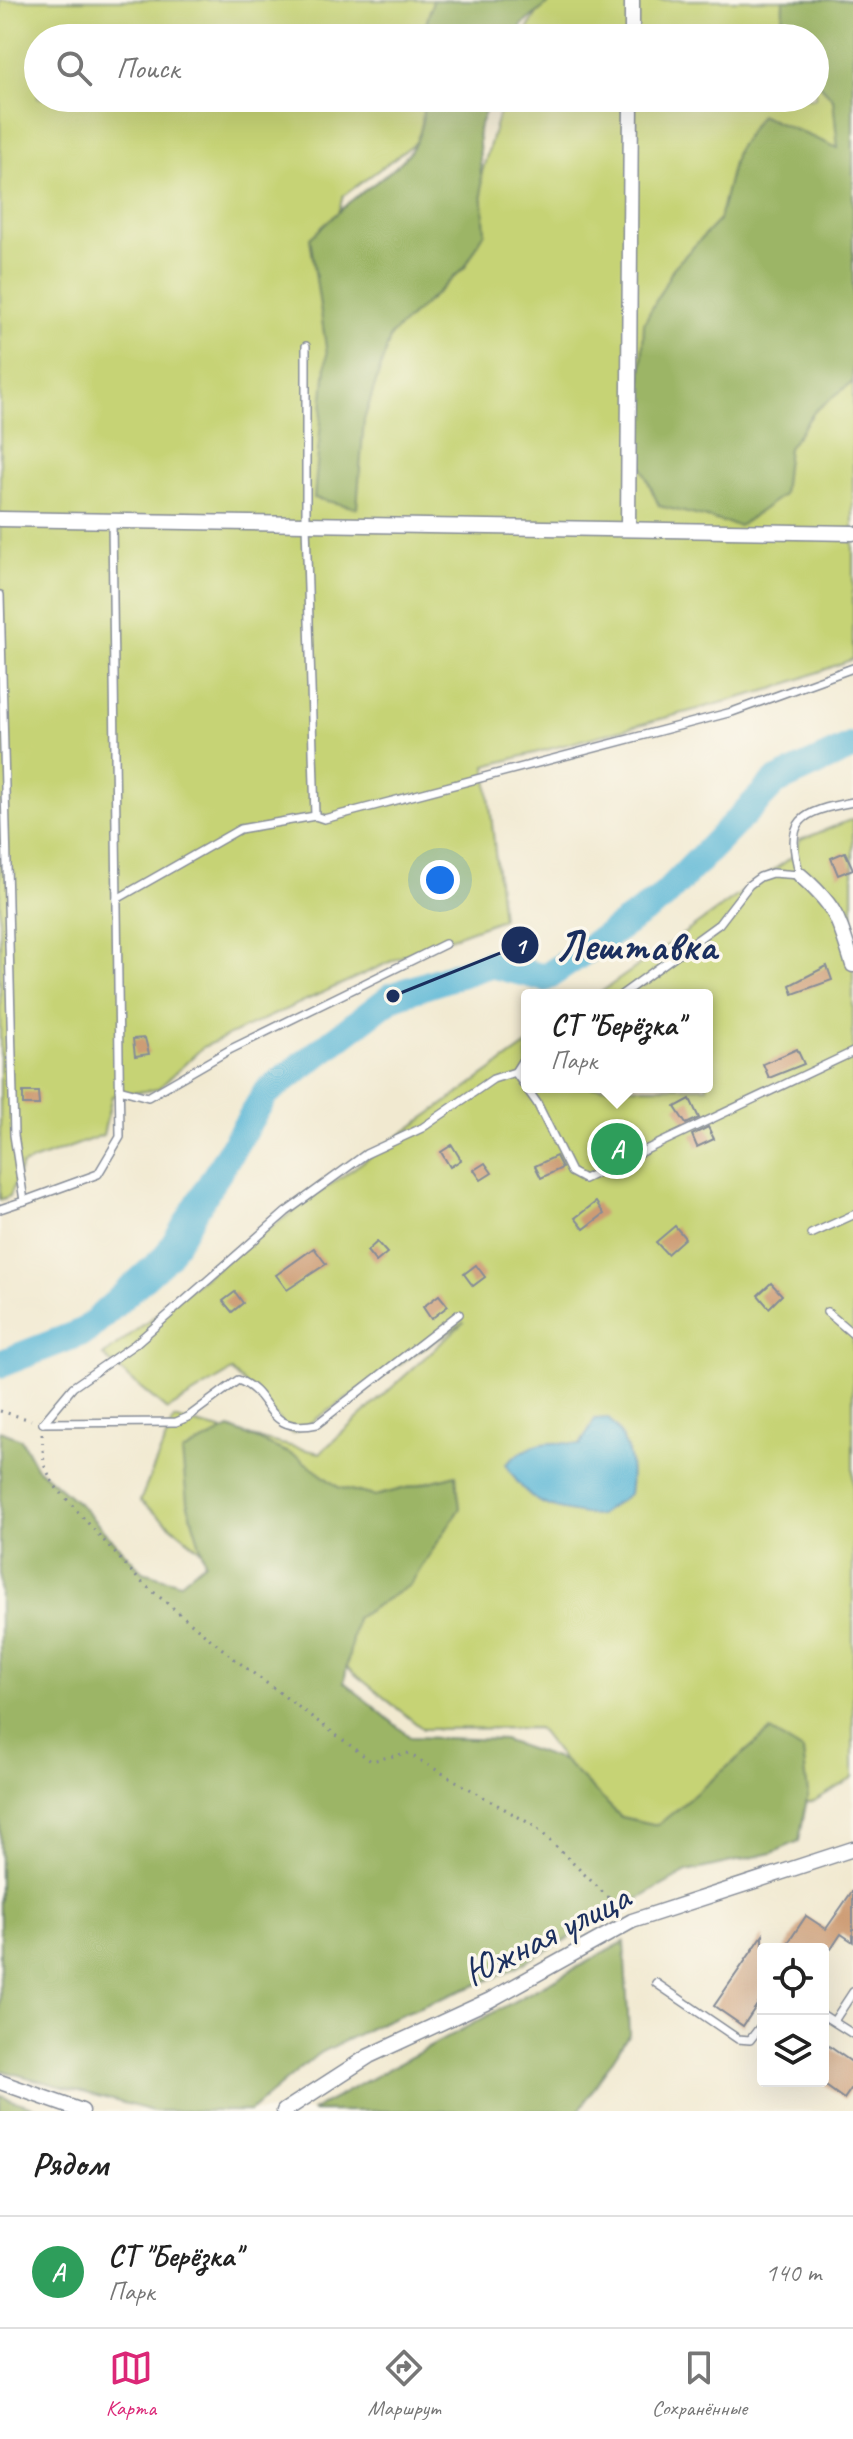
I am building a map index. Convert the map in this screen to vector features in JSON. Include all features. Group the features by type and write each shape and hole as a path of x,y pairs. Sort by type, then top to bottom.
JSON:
{"street":[{"path":"632,0 632,24"},
{"path":"628,529 631,112"},
{"path":"0,519 853,533"},
{"path":"800,875 829,901 839,919 852,959"},
{"name":"Южная улица","path":"284,2111 369,2056 490,2000 632,1921 853,1849"},
{"path":"0,2082 82,2111"}],"lane":[{"path":"306,346 306,524 315,816"},
{"path":"0,1209 98,1174 120,1137 112,521"},
{"path":"0,595 14,1135 24,1201"},
{"path":"117,899 240,829 315,816 324,819 732,712 853,668"},
{"path":"629,989 719,924 749,885 760,877 772,873 800,875 792,846 799,824 823,808 853,802"},
{"path":"119,1089 148,1097 231,1049 445,944"},
{"path":"530,1093 571,1172 584,1179 853,1052"},
{"path":"43,1423 73,1387 135,1344 286,1212 366,1154 422,1128 493,1079 515,1072 521,1062"},
{"path":"515,1072 521,1080"},
{"path":"811,1234 853,1215"},
{"path":"827,1312 853,1334"},
{"path":"43,1423 176,1422 188,1417 238,1380 246,1383 276,1420 288,1426 317,1424 459,1314"},
{"path":"656,1983 738,2039 750,2040 757,2031"},
{"path":"834,2021 853,1992"},
{"path":"829,2018 853,2034"}],"path":[{"path":"0,1411 43,1423 44,1465 54,1485 139,1580 237,1661 371,1761 407,1753 536,1827 632,1921"}],"green space":[{"path":"0,0 457,0 448,24 24,24 24,112 431,112 430,132 343,196 326,257 468,222 499,112 829,112 829,24 530,24 545,0 853,0 853,659 776,688 486,766 502,919 414,951 203,1047 158,1089 112,1096 103,1135 22,1165 10,1196 0,1200"},
{"path":"433,0 553,0 523,24 426,24"},
{"path":"783,0 853,0 853,382 815,411 788,448 783,495 739,526 659,506 638,459 644,323 674,267 719,220 736,151 760,115 838,148 833,99 829,95 829,24 782,24"},
{"path":"423,112 485,112 478,129 485,232 465,267 391,335 364,420 357,508 314,498 327,354 310,238 404,159 420,133"},
{"path":"853,819 853,1778 814,1801 624,1840 538,1728 423,1729 140,1501 174,1419 320,1453 464,1322 293,1434 232,1371 167,1410 103,1356 246,1245 521,1049 521,1093 713,1093 713,989 605,989 792,857 800,840"},
{"path":"230,1428 298,1457 338,1487 375,1496 456,1475 460,1508 410,1585 356,1618 344,1682 410,1737 503,1740 564,1761 621,1817 658,1825 770,1731 803,1751 808,1793 799,1841 772,1853 687,1872 506,1973 387,2020 318,2054 250,2111 153,2111 0,2070 0,1431 21,1439 36,1467 80,1505 143,1572 180,1583 205,1562 187,1502 182,1452"},
{"path":"624,1942 629,2034 579,2111 311,2111"},
{"path":"0,2096 45,2111 0,2111"}],"water":[{"path":"608,1418 621,1435 628,1453 629,1494 598,1516 543,1504 524,1489 506,1464 523,1451 540,1444 580,1445 595,1419"}],"building":[{"path":"845,852 853,869 838,875 831,858"},
{"path":"827,966 832,980 793,994 790,985"},
{"path":"145,1038 149,1054 135,1056 133,1039"},
{"path":"797,1049 804,1064 769,1078 763,1064"},
{"path":"23,1092 38,1092 39,1105 23,1105"},
{"path":"690,1099 699,1118 686,1124 675,1107"},
{"path":"708,1127 714,1139 697,1147 692,1135"},
{"path":"452,1145 461,1160 450,1167 441,1152"},
{"path":"556,1156 562,1168 541,1178 535,1166"},
{"path":"485,1163 492,1173 481,1180 474,1170"},
{"path":"596,1202 604,1214 584,1229 575,1218"},
{"path":"675,1226 685,1238 667,1254 656,1242"},
{"path":"377,1242 387,1253 376,1262 367,1251"},
{"path":"314,1248 326,1264 287,1290 276,1275"},
{"path":"476,1265 485,1277 473,1286 464,1274"},
{"path":"771,1283 782,1295 769,1308 758,1295"},
{"path":"235,1292 243,1303 232,1312 223,1301"},
{"path":"439,1295 448,1306 431,1319 423,1307"},
{"path":"853,1890 853,1942 841,1934 831,1949 829,1943 788,1943 806,1916 826,1929"},
{"path":"757,1944 757,2005 743,2026 714,2006"},
{"path":"829,2046 853,2063 853,2086 844,2099 827,2087"}],"waterway":[{"path":"0,1364 85,1331 167,1256 266,1093 393,996 490,964 545,978 661,899 775,782 853,746"}],"place":[{"name":"Лештавка","path":"393,996"},
{"name":"СТ \"Берёзка\"","path":"617,1149"}]}
